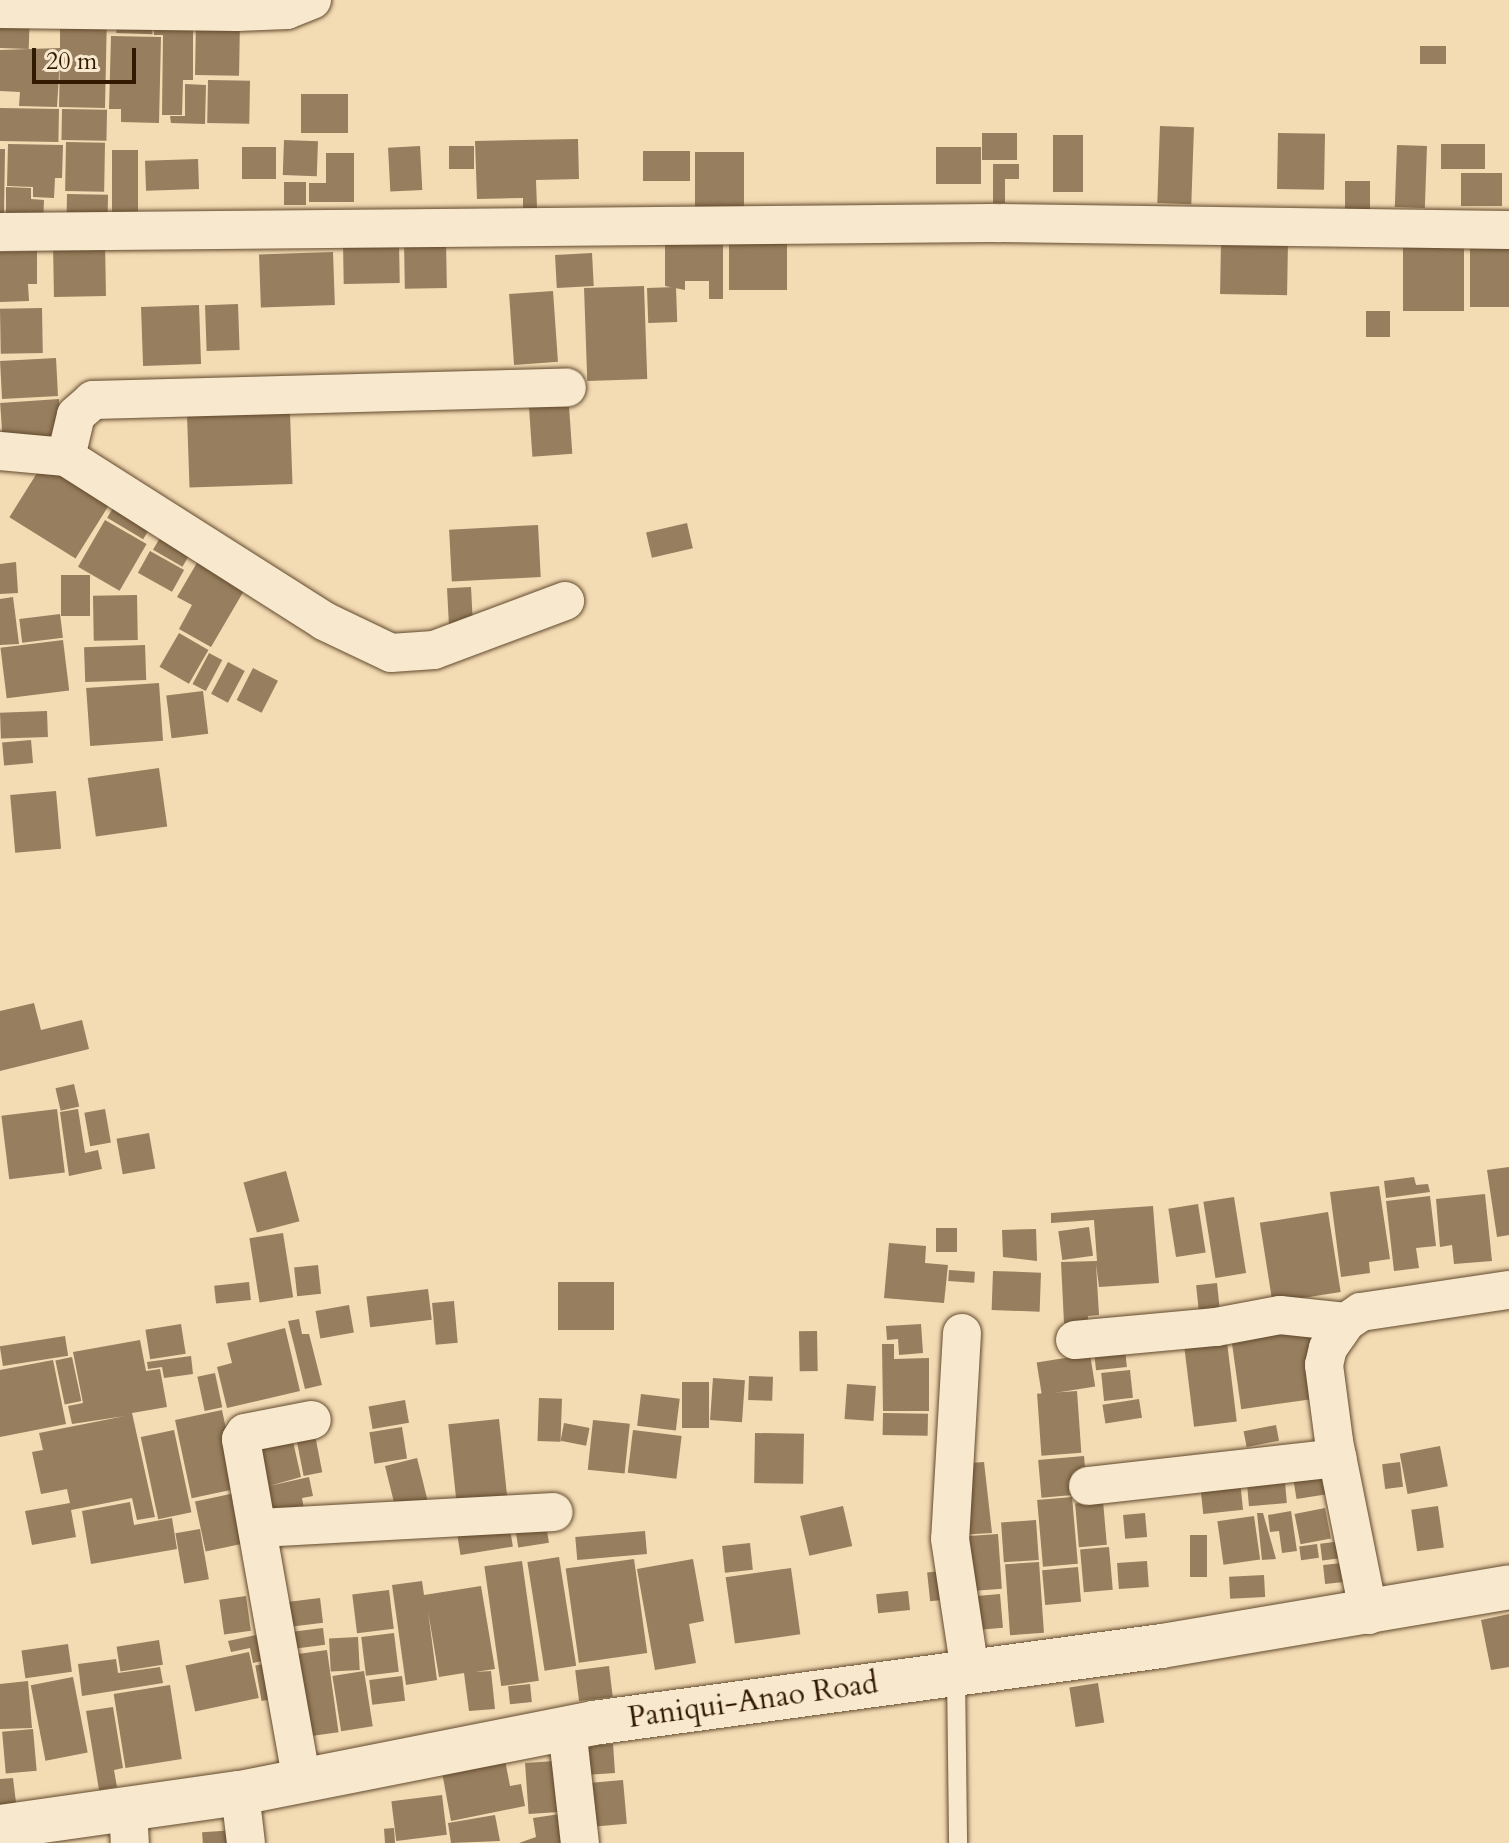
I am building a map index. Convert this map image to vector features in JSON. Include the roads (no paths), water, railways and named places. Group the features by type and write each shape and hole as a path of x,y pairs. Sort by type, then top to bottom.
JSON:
{"main road":[{"name":"Paniqui-Anao Road","path":"0,1827 129,1826 240,1793 567,1728 1369,1615 1509,1587"}],"street":[{"path":"0,9 237,12 287,10 312,0"},
{"path":"0,232 991,223 1509,230"},
{"path":"66,457 76,415 93,400 567,388"},
{"path":"0,451 66,457 324,621 391,653 434,650 565,601"},
{"path":"1369,1615 1337,1458 1324,1365 1346,1322 1361,1312 1509,1290"},
{"path":"1075,1340 1216,1327 1280,1315 1346,1322"},
{"path":"962,1333 950,1539 963,1672"},
{"path":"302,1782 260,1528 241,1439 245,1433 312,1420"},
{"path":"1088,1486 1337,1458"},
{"path":"260,1528 554,1512"},
{"path":"567,1728 580,1843"},
{"path":"240,1793 246,1843"}],"lane":[{"path":"958,1843 963,1672"}]}
